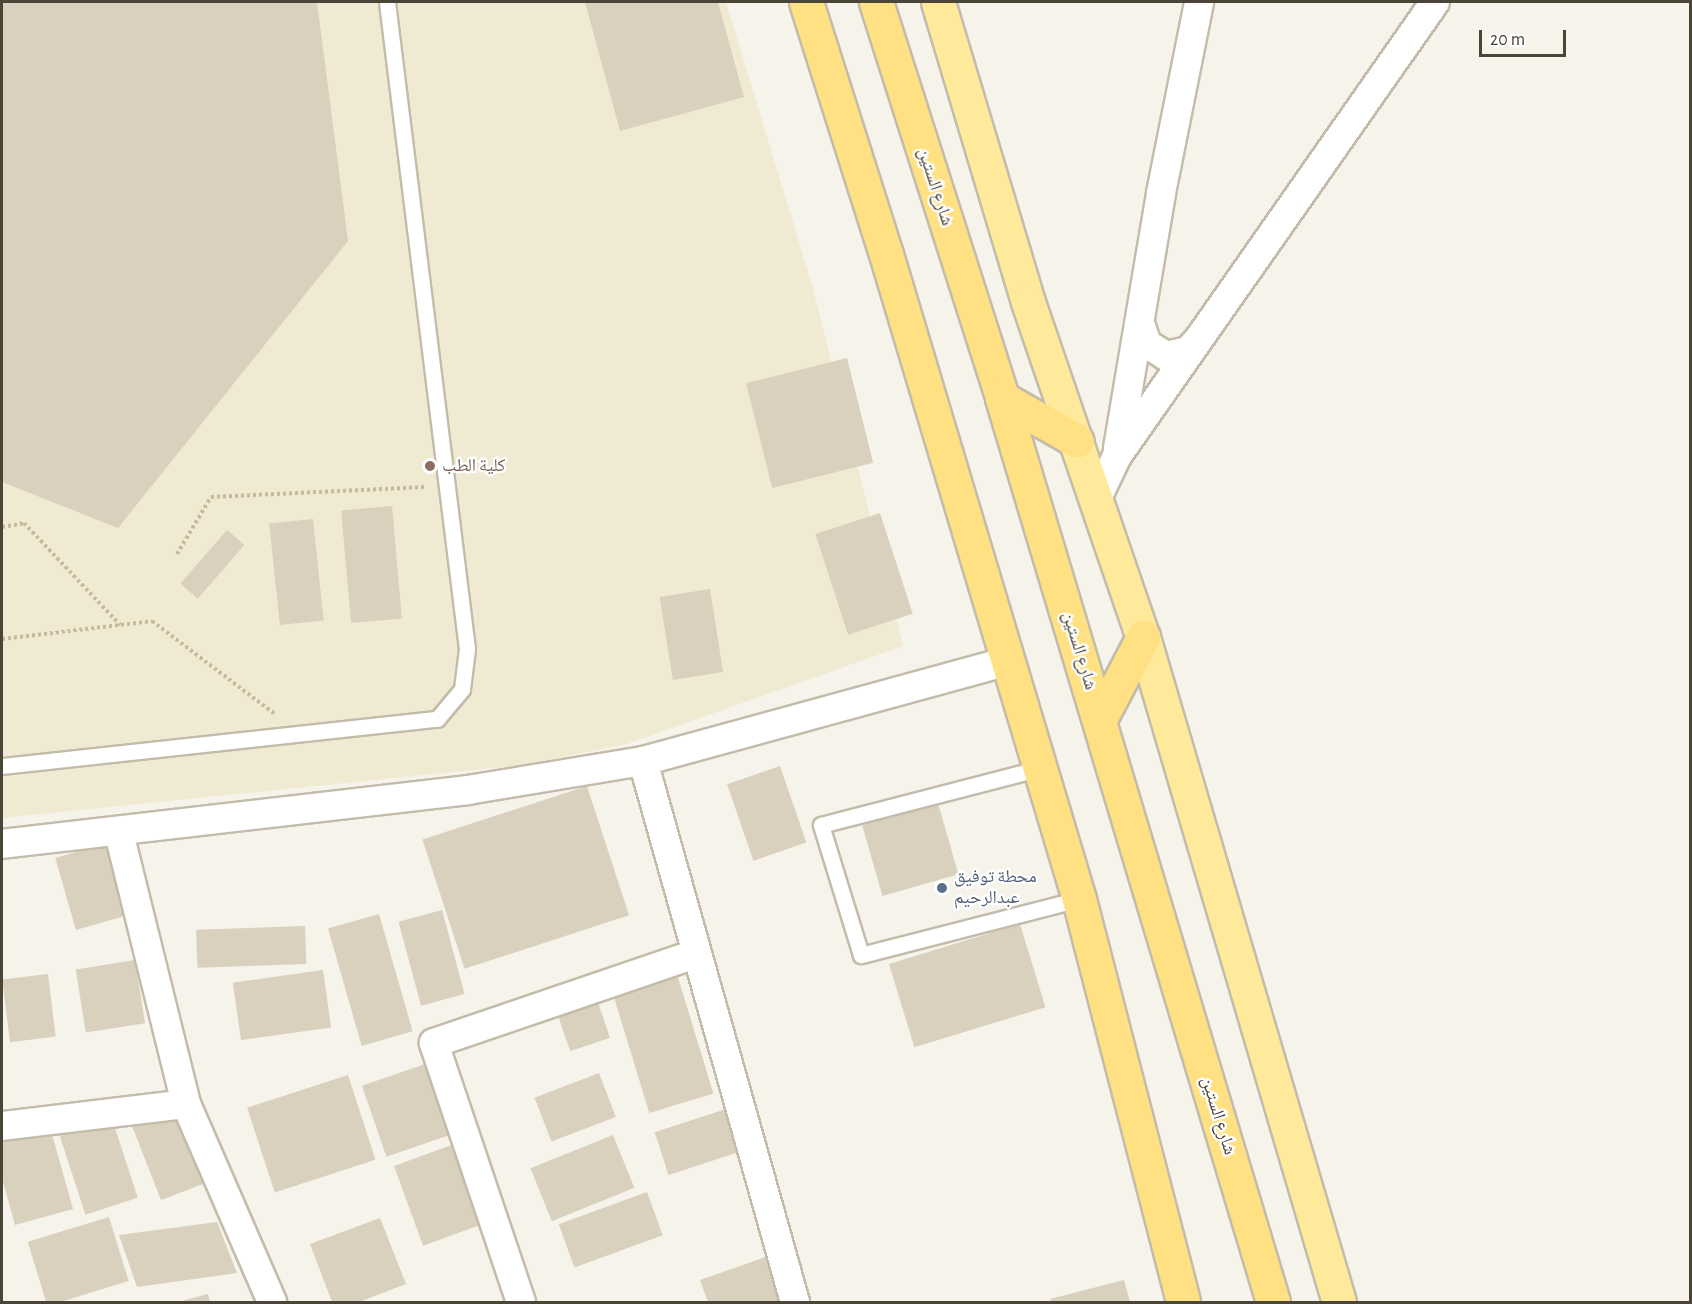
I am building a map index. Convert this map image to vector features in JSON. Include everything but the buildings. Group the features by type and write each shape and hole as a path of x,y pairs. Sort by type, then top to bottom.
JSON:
{"highway":[{"path":"806,2 1009,661 1079,899 1183,1302"},
{"name":"شارع الستين","path":"878,3 1100,719 1274,1302"},
{"path":"1002,398 1077,441"},
{"path":"1100,719 1143,637"}],"main road":[{"path":"938,2 1021,280 1143,637 1339,1302"}],"street":[{"path":"1117,456 1199,2"},
{"path":"1095,500 1117,456 1435,2"},
{"path":"1140,323 1146,344 1155,352 1177,355 1196,342"},
{"path":"2,844 119,833 468,790 643,761 1009,661"},
{"path":"643,761 695,954 795,1302"},
{"path":"119,833 186,1104 272,1302"},
{"path":"521,1302 434,1043 695,954"},
{"path":"2,1126 186,1104"}],"lane":[{"path":"2,766 298,732 437,719 462,689 467,649 387,2"},
{"path":"1041,768 821,825 861,956 1079,899"}],"path":[{"path":"177,554 211,497 447,486"},
{"path":"2,527 24,523 120,625"},
{"path":"2,639 152,621 298,732"}],"shaded area":[{"name":"كلية الطب","path":"2,2 726,2 812,285 903,646 627,744 522,765 2,818"}],"place":[{"name":"كلية الطب","path":"430,466"},
{"name":"محطة توفيق عبدالرحيم","path":"942,888"}]}
